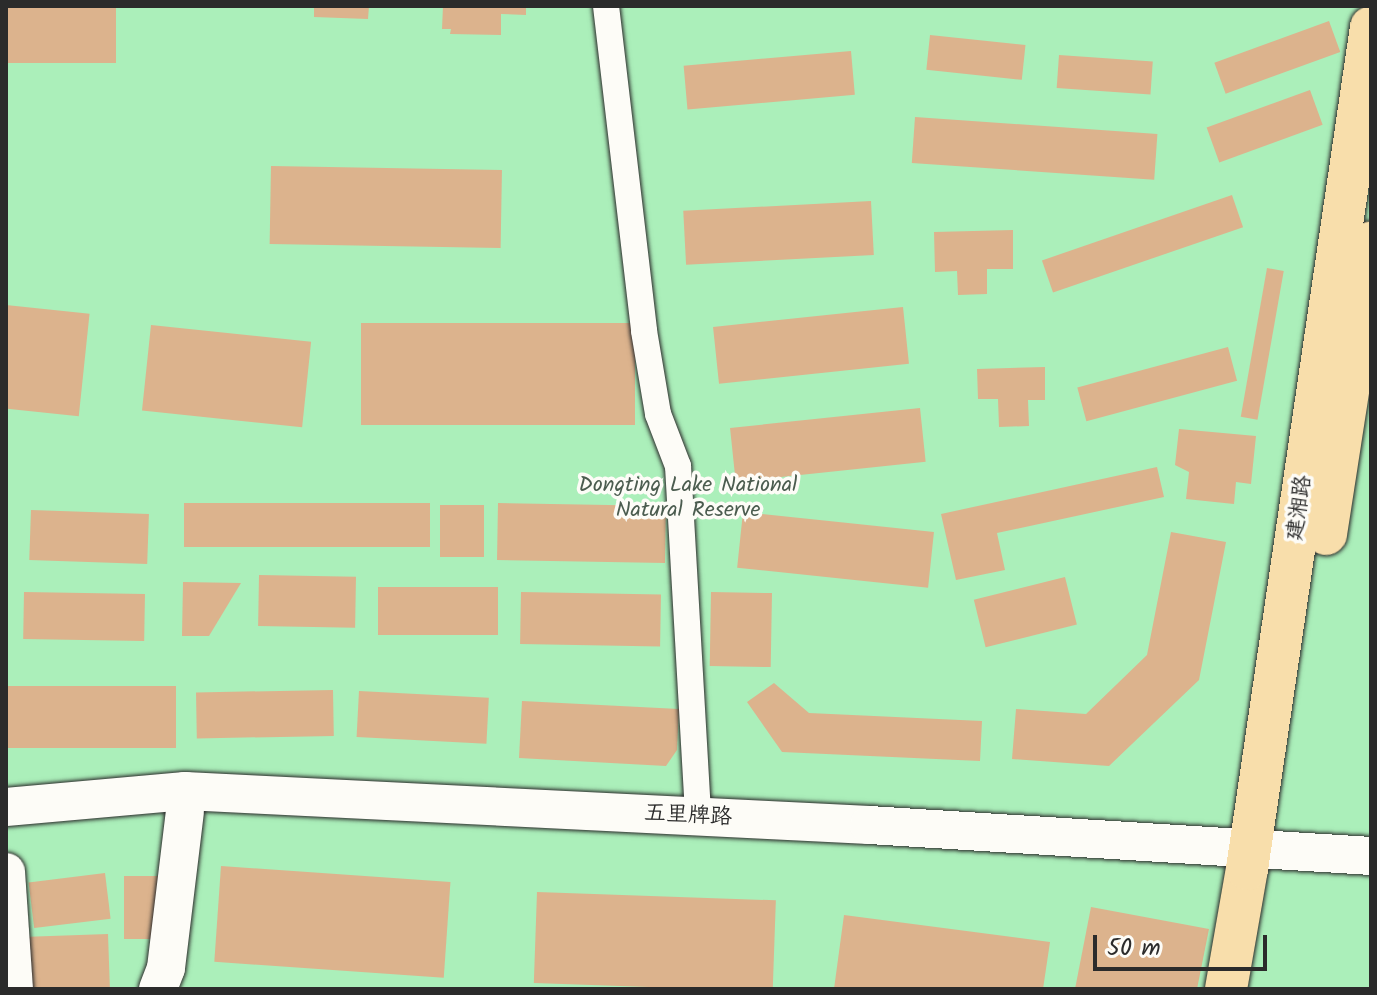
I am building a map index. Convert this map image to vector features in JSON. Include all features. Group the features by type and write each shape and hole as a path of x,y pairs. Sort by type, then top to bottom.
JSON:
{"main road":[{"name":"建湘路","path":"1251,989 1262,859 1371,27"},
{"name":"建湘路","path":"1226,989 1262,859 1371,242"},
{"name":"五里牌路","path":"6,807 185,791 698,817 1262,859 1371,876"},
{"name":"五里牌路","path":"6,828 185,812 1262,859 1371,856"},
{"path":"158,989 166,968 185,812"},
{"path":"6,872 14,989"}],"street":[{"path":"606,6 644,331 658,414 678,466 698,817"}],"green space":[{"name":"Dongting Lake National Natural Reserve","path":"6,6 1371,6 1371,989 6,989"}],"building":[{"path":"6,6 116,6 116,63 6,63"},
{"path":"314,6 369,6 368,19 314,17"},
{"path":"443,6 526,6 526,15 501,14 501,35 450,34 451,29 442,29"},
{"path":"1329,21 1340,52 1226,94 1214,63"},
{"path":"930,35 1025,45 1022,80 926,70"},
{"path":"851,51 855,95 687,109 684,66"},
{"path":"1059,55 1153,62 1150,94 1057,88"},
{"path":"1310,90 1323,125 1219,162 1207,128"},
{"path":"915,117 1157,134 1154,180 912,163"},
{"path":"271,166 502,170 501,248 270,244"},
{"path":"1232,195 1243,227 1053,293 1042,260"},
{"path":"871,201 874,255 686,265 683,211"},
{"path":"1013,230 1013,269 987,269 987,294 958,295 957,271 935,272 934,232"},
{"path":"1267,268 1284,271 1258,420 1241,417"},
{"path":"6,305 90,314 79,416 6,409"},
{"path":"903,307 909,364 719,384 713,327"},
{"path":"361,323 635,323 635,425 361,425"},
{"path":"151,325 311,342 302,427 142,411"},
{"path":"1228,347 1237,381 1086,421 1077,387"},
{"path":"1045,367 1045,400 1028,400 1029,426 999,427 998,399 978,399 977,369"},
{"path":"920,408 926,462 736,482 730,428"},
{"path":"1179,429 1256,436 1251,484 1236,482 1234,504 1186,499 1189,472 1175,465"},
{"path":"1157,467 1164,497 997,533 1005,570 956,580 941,514"},
{"path":"184,503 430,503 430,547 184,547"},
{"path":"498,503 666,506 665,563 497,560"},
{"path":"440,505 484,505 484,557 440,557"},
{"path":"31,510 149,514 147,564 29,560"},
{"path":"743,512 934,532 928,588 737,568"},
{"path":"1171,532 1226,542 1199,680 1109,766 1012,759 1016,709 1086,714 1147,655"},
{"path":"259,575 356,577 355,628 258,626"},
{"path":"1065,577 1077,625 986,647 974,600"},
{"path":"183,582 241,583 209,636 182,636"},
{"path":"378,587 498,587 498,635 378,635"},
{"path":"24,592 145,594 144,641 23,639"},
{"path":"521,592 661,594 660,646 520,644"},
{"path":"711,592 772,593 771,667 710,666"},
{"path":"774,683 809,713 982,721 980,761 782,752 747,702"},
{"path":"6,686 176,686 176,748 6,748"},
{"path":"333,690 334,736 197,738 196,692"},
{"path":"359,691 489,698 486,744 357,737"},
{"path":"522,701 679,709 677,750 666,766 519,758"},
{"path":"221,866 450,882 444,978 214,962"},
{"path":"105,873 111,919 34,928 29,882"},
{"path":"124,876 161,876 161,939 124,939"},
{"path":"537,892 776,900 773,989 534,983"},
{"path":"1091,907 1209,929 1197,989 1075,989"},
{"path":"844,915 1050,942 1043,989 834,989"},
{"path":"108,934 110,989 24,989 22,937"}]}
